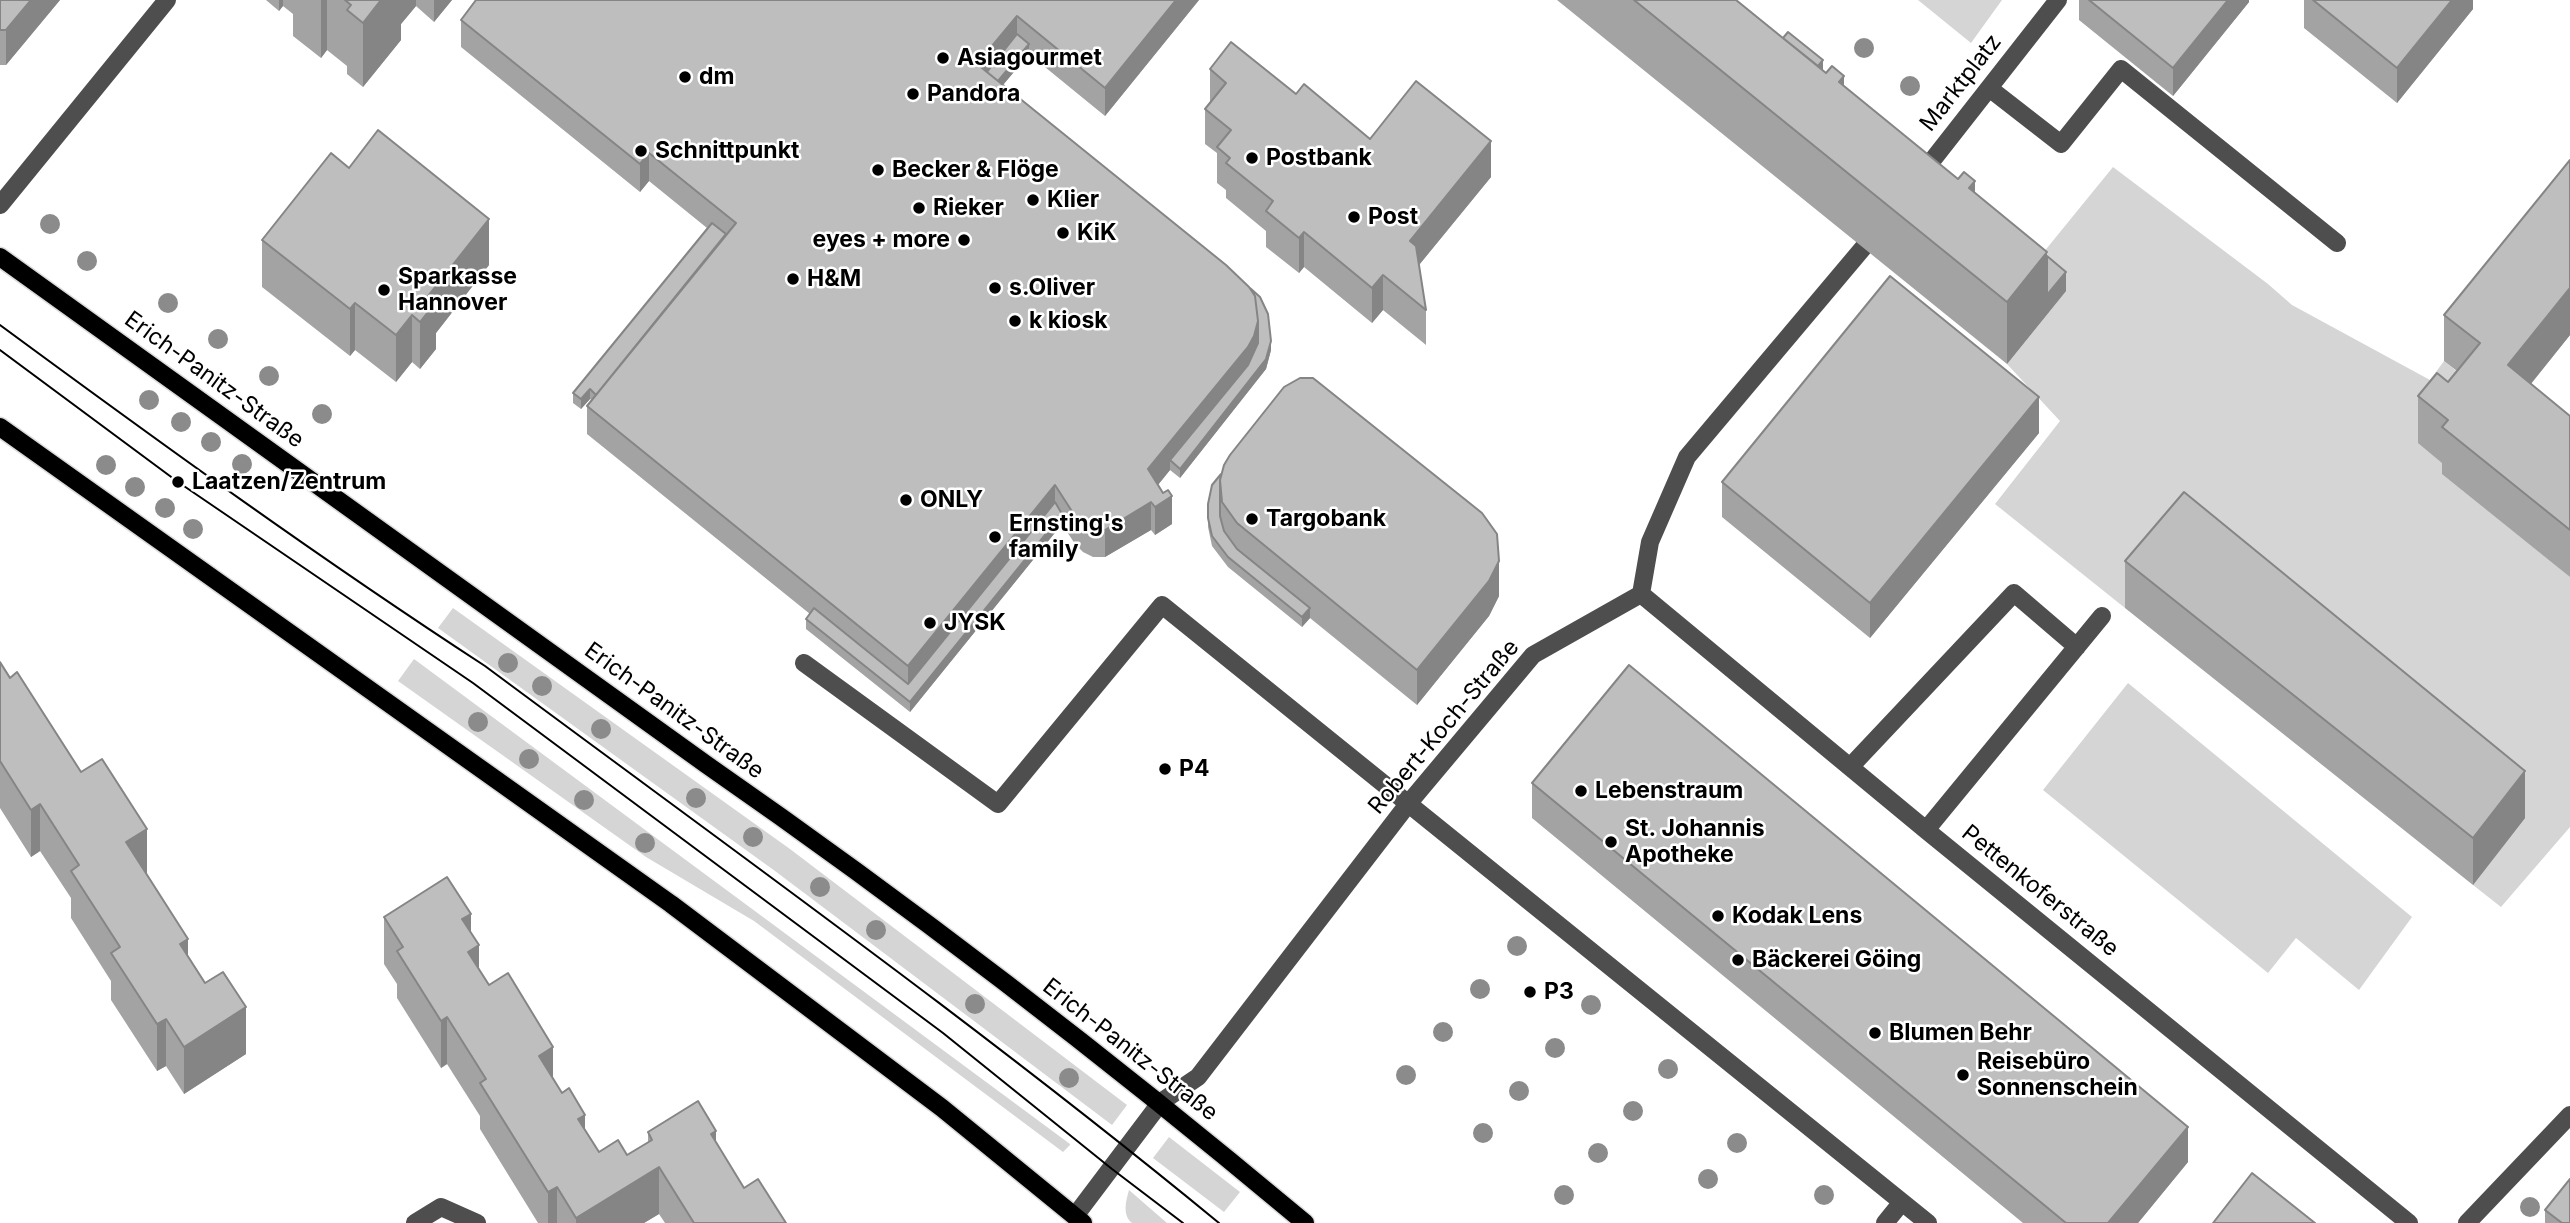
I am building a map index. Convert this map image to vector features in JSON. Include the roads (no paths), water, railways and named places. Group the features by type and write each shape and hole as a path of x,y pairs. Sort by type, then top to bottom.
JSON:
{"main road":[{"name":"Erich-Panitz-Straße","path":"0,257 808,836 1161,1102 1306,1223"},
{"path":"0,427 671,904 942,1108 1079,1220"}],"street":[{"path":"0,205 167,0"},
{"name":"Marktplatz","path":"1911,188 2058,0"},
{"path":"1989,89 2061,144 2122,69 2337,243"},
{"path":"1642,594 1650,542 1687,457 1863,248"},
{"path":"1850,767 2014,593 2077,647"},
{"name":"Pettenkoferstraße","path":"1642,594 1926,830 2409,1223"},
{"name":"Robert-Koch-Straße","path":"1079,1220 1161,1102 1198,1077 1408,804 1533,655 1642,594"},
{"path":"804,663 998,804 1162,605 1928,1223"},
{"path":"1926,830 2102,616"},
{"path":"2468,1223 2570,1115"},
{"path":"1885,1223 1902,1202"},
{"path":"415,1223 440,1207 477,1223"}],"tram line":[{"path":"0,325 240,499 485,666 947,1009 1219,1223"},
{"path":"0,350 178,482 473,683 943,1033 1183,1223"}],"place":[{"name":"Asiagourmet","path":"943,58"},
{"name":"dm","path":"685,77"},
{"name":"Pandora","path":"913,94"},
{"name":"Schnittpunkt","path":"641,151"},
{"name":"Postbank","path":"1252,158"},
{"name":"Becker & Flöge","path":"878,170"},
{"name":"Klier","path":"1033,200"},
{"name":"Rieker","path":"919,208"},
{"name":"Post","path":"1354,217"},
{"name":"KiK","path":"1063,233"},
{"name":"eyes + more","path":"964,240"},
{"name":"H&M","path":"793,279"},
{"name":"s.Oliver","path":"995,288"},
{"name":"Sparkasse Hannover","path":"384,290"},
{"name":"k kiosk","path":"1015,321"},
{"name":"Laatzen/Zentrum","path":"178,482"},
{"name":"ONLY","path":"906,500"},
{"name":"Targobank","path":"1252,519"},
{"name":"Ernsting's family","path":"995,537"},
{"name":"JYSK","path":"930,623"},
{"name":"P4","path":"1165,769"},
{"name":"Lebenstraum","path":"1581,791"},
{"name":"St. Johannis Apotheke","path":"1611,842"},
{"name":"Kodak Lens","path":"1718,916"},
{"name":"Bäckerei Göing","path":"1738,960"},
{"name":"P3","path":"1530,992"},
{"name":"Blumen Behr","path":"1875,1033"},
{"name":"Reisebüro Sonnenschein","path":"1963,1075"}]}
